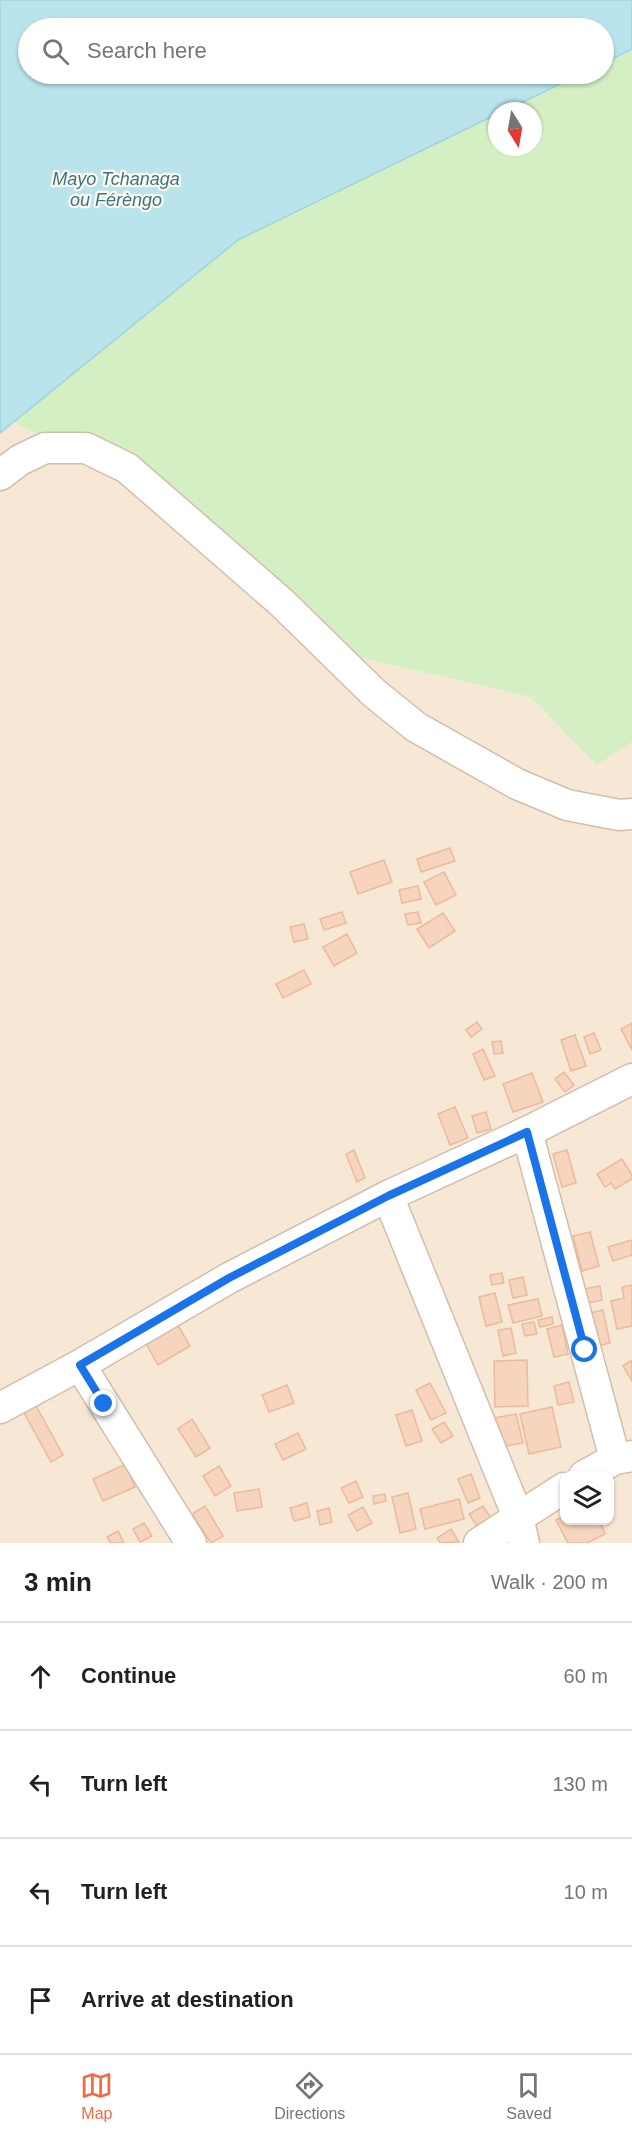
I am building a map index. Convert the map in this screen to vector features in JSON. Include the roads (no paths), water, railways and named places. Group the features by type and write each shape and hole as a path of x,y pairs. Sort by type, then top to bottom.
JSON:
{"street":[{"path":"0,475 20,460 45,448 86,448 127,468 281,602 374,693 416,727 517,784 567,805 620,815 632,814"},
{"path":"0,1408 80,1365 229,1278 388,1196 527,1132 632,1079"},
{"path":"527,1132 623,1458 595,1471"},
{"path":"388,1196 521,1530"},
{"path":"80,1365 191,1543"},
{"path":"479,1543 521,1530 560,1492"}],"water":[{"name":"Mayo Tchanaga ou Férèngo","path":"0,0 632,0 632,49 614,58 614,18 18,18 18,84 560,84 523,102 488,102 488,118 238,240 0,433"}]}
